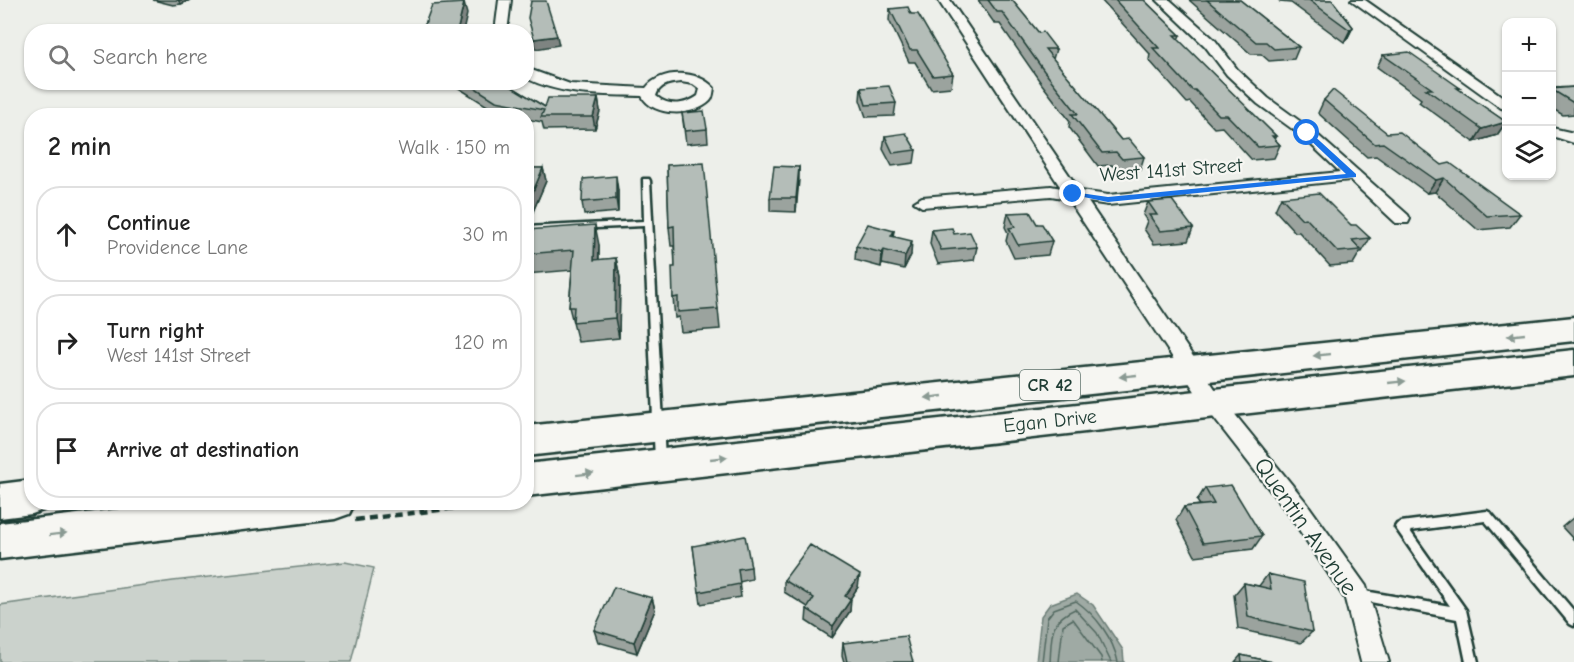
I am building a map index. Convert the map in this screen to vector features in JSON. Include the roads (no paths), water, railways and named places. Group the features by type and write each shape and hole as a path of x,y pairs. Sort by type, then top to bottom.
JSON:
{"highway":[{"name":"Egan Drive","path":"534,440 1574,328"},
{"name":"Egan Drive","path":"534,479 1574,363"},
{"path":"0,501 24,498"},
{"path":"0,541 266,510"}],"street":[{"path":"502,24 505,0"},
{"name":"Quentin Avenue","path":"944,0 1213,402 1298,508 1357,594 1375,662"},
{"path":"1163,0 1210,44 1232,72 1247,86 1274,110 1307,133 1402,219"},
{"path":"1357,0 1502,102"},
{"path":"534,75 574,88 650,92"},
{"name":"West 141st Street","path":"922,202 1051,191 1108,200 1353,176"}],"lane":[{"path":"646,181 661,465"},
{"path":"534,229 648,223"},
{"path":"1472,662 1462,614 1401,527 1487,516 1574,620"},
{"path":"1357,594 1462,614"}],"water":[{"path":"1077,594 1093,605 1123,650 1124,662 1036,662 1041,616 1050,604"}]}
